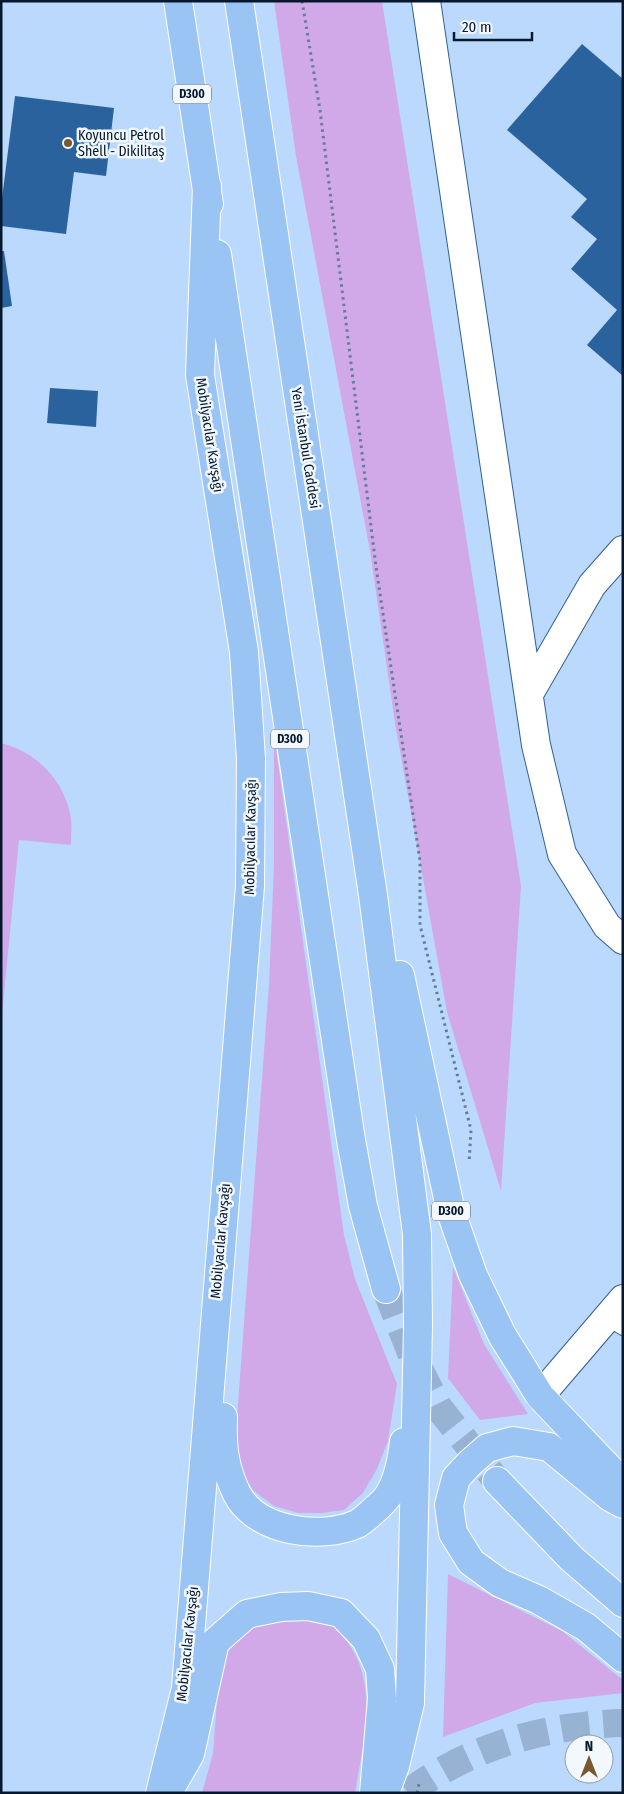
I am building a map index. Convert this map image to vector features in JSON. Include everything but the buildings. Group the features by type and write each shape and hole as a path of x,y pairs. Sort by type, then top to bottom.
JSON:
{"highway":[{"name":"D300","path":"178,1 351,1140 364,1206 386,1289"},
{"name":"Yeni İstanbul Caddesi","path":"239,1 373,896"},
{"name":"Mobilyacılar Kavşağı","path":"160,1793 186,1688 217,1276 250,886 251,759 244,652 200,375 207,186"},
{"name":"D300","path":"373,896 400,975 451,1212 473,1275 502,1335 540,1396 623,1483"},
{"path":"373,896 412,1183 417,1234 418,1325 410,1703 396,1766 385,1793"},
{"path":"217,1276 223,1367 222,1454 238,1496 256,1516 292,1531 322,1532 357,1524 388,1496 401,1463 418,1325"},
{"path":"623,1504 610,1497 549,1447 513,1441 487,1448 470,1463 456,1478 449,1505 453,1533 471,1562 500,1583 539,1600 586,1627 623,1658"},
{"path":"497,1481 572,1559 623,1603"},
{"path":"168,1793 190,1754 215,1642 247,1614 281,1607 308,1606 341,1613 366,1639 380,1669 382,1698 374,1793"}],"street":[{"path":"426,1 536,745 562,854 607,926 623,940"},
{"path":"529,694 592,585 623,550"},
{"path":"540,1396 618,1315"}],"shaded area":[{"path":"274,1 382,1 521,886 501,1191 447,1012 395,723 370,551 296,156"},
{"path":"274,734 344,1235 355,1279 397,1384 388,1441 377,1469 363,1493 344,1510 322,1513 299,1513 274,1506 254,1491 238,1469 235,1445 269,984 274,863"},
{"path":"1,743 26,753 56,780 63,792 71,818 71,845 19,840 1,1025"},
{"path":"453,1267 484,1344 528,1414 480,1420 448,1378"},
{"path":"448,1574 562,1631 623,1680 623,1693 535,1703 443,1737"},
{"path":"284,1617 311,1618 329,1623 346,1640 356,1657 363,1675 366,1714 365,1734 355,1793 202,1793 213,1753 220,1663 232,1646 252,1628"}],"tunnel":[{"path":"386,1289 412,1355 439,1408 497,1481"},
{"path":"408,1793 457,1763 510,1741 565,1728 623,1723"}],"place":[{"name":"Koyuncu Petrol Shell - Dikilitaş","path":"68,143"}]}
